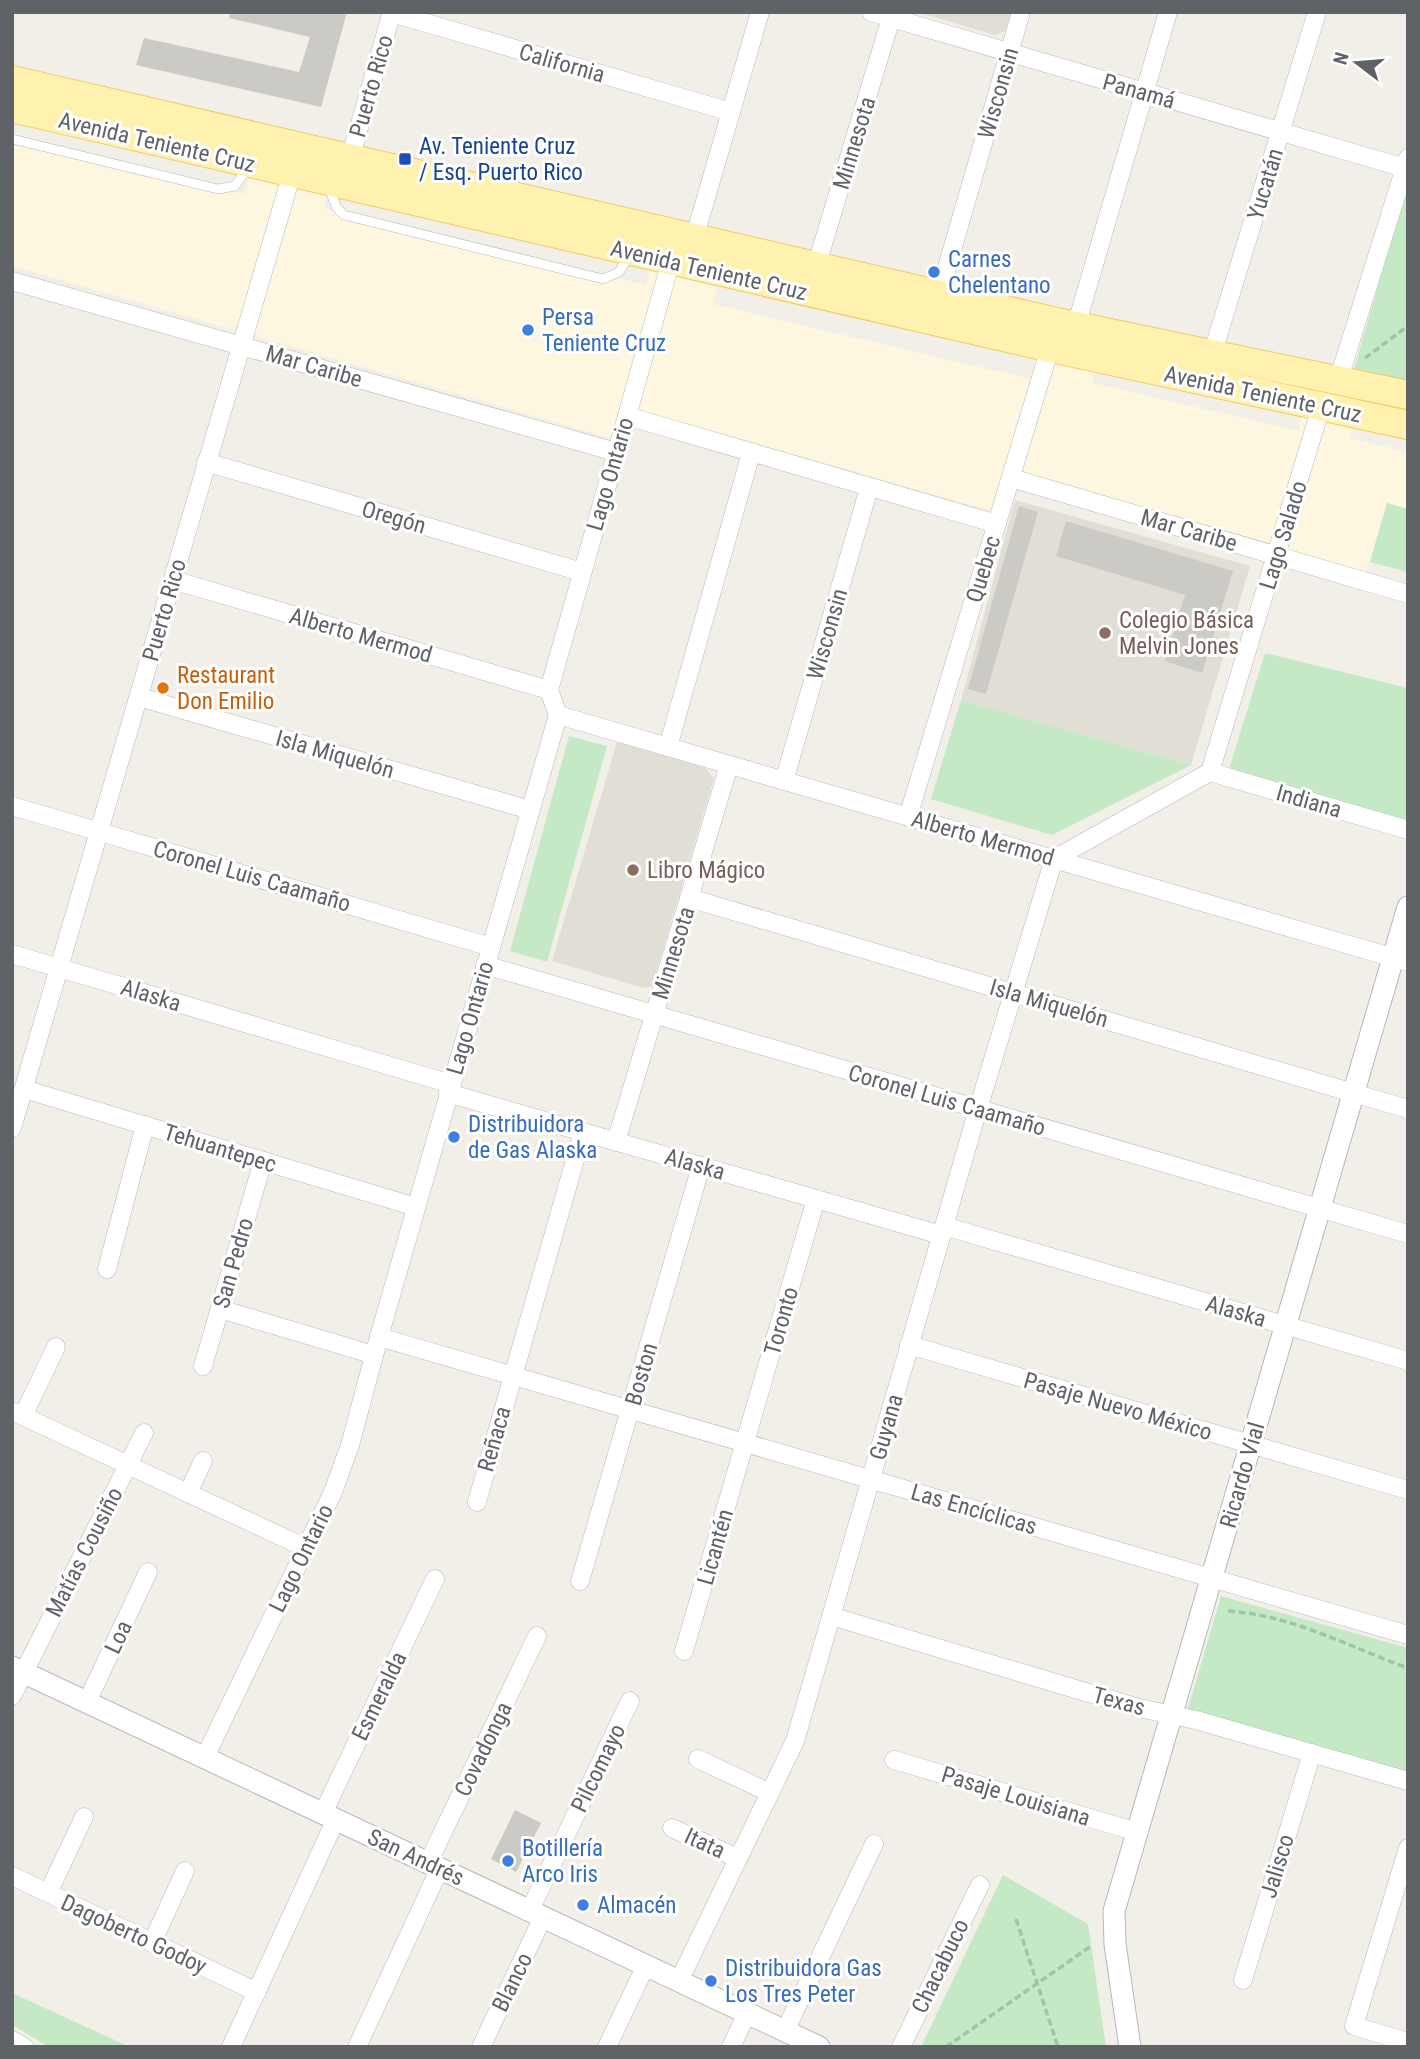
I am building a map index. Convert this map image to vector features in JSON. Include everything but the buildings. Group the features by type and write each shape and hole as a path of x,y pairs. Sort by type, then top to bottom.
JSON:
{"main road":[{"name":"Avenida Teniente Cruz","path":"12,80 939,295 1321,407 1408,425"},
{"name":"Avenida Teniente Cruz","path":"12,108 671,261 1061,332 1212,355 1408,395"}],"street":[{"path":"694,239 760,12"},
{"name":"Panamá","path":"871,12 1281,133 1407,165"},
{"name":"Wisconsin","path":"939,295 1021,12"},
{"name":"Quebec","path":"908,817 1011,478 1144,92 1168,12"},
{"name":"Yucatán","path":"1212,355 1317,12"},
{"name":"California","path":"392,13 731,112"},
{"name":"Puerto Rico","path":"350,159 392,13"},
{"name":"Minnesota","path":"816,267 891,18"},
{"path":"1338,381 1407,165"},
{"name":"Puerto Rico","path":"12,1128 101,832 206,462 292,173"},
{"name":"Lago Ontario","path":"549,690 671,261"},
{"name":"Mar Caribe","path":"12,281 616,452"},
{"name":"Lago Salado","path":"1210,772 1321,407"},
{"path":"626,416 997,524"},
{"path":"668,747 751,453"},
{"name":"Oregón","path":"206,462 582,572"},
{"name":"Mar Caribe","path":"1011,478 1408,594"},
{"name":"Wisconsin","path":"785,781 870,488"},
{"name":"Alberto Mermod","path":"173,580 549,690"},
{"path":"549,690 558,715"},
{"name":"Isla Miquelón","path":"139,698 530,810"},
{"name":"Lago Ontario","path":"205,1758 342,1469 558,715"},
{"name":"Alberto Mermod","path":"558,715 1400,960"},
{"name":"Minnesota","path":"616,1142 729,765"},
{"path":"1054,859 1210,772"},
{"name":"Indiana","path":"1210,772 1408,830"},
{"name":"Coronel Luis Caamaño","path":"12,806 491,947"},
{"name":"Guyana","path":"679,1981 795,1741 978,1109 1054,859"},
{"name":"Isla Miquelón","path":"689,898 1408,1108"},
{"name":"Ricardo Vial","path":"1130,2047 1113,1921 1353,1093 1400,960 1408,907"},
{"name":"Alaska","path":"12,954 616,1142 1408,1361"},
{"name":"Coronel Luis Caamaño","path":"485,965 1408,1234"},
{"name":"Tehuantepec","path":"24,1088 416,1207"},
{"path":"107,1269 145,1125"},
{"path":"512,1376 583,1132"},
{"name":"San Pedro","path":"203,1366 263,1161"},
{"name":"Boston","path":"580,1581 701,1166"},
{"name":"Toronto","path":"746,1443 816,1199"},
{"path":"220,1309 374,1356"},
{"name":"Las Encíclicas","path":"379,1337 1408,1635"},
{"name":"Pasaje Nuevo México","path":"909,1345 1408,1490"},
{"path":"55,1347 18,1413 306,1548"},
{"name":"Reñaca","path":"477,1502 512,1376"},
{"name":"Matías Cousiño","path":"12,1696 18,1670 144,1433"},
{"name":"Licantén","path":"684,1651 746,1443"},
{"path":"188,1493 203,1461"},
{"name":"Loa","path":"87,1702 148,1572"},
{"name":"Esmeralda","path":"232,2047 435,1579"},
{"name":"Texas","path":"831,1616 1139,1708 1171,1714 1408,1781"},
{"name":"Covadonga","path":"357,2047 537,1636"},
{"name":"San Andrés","path":"18,1670 819,2047"},
{"name":"Pilcomayo","path":"536,1913 630,1701"},
{"name":"Jalisco","path":"1243,1980 1311,1753"},
{"path":"698,1759 770,1793"},
{"name":"Pasaje Louisiana","path":"894,1760 1137,1832"},
{"path":"48,1893 84,1817"},
{"name":"Itata","path":"672,1828 737,1858"},
{"path":"785,2031 874,1844"},
{"path":"1408,1848 1353,2026 1408,2042"},
{"path":"152,1943 186,1871"},
{"name":"Dagoberto Godoy","path":"12,1876 257,1992"},
{"name":"Chacabuco","path":"901,2047 980,1885"},
{"path":"1390,1910 1408,1915"},
{"name":"Blanco","path":"481,2047 536,1913"},
{"path":"607,2047 646,1965"},
{"path":"731,2047 747,2013"},
{"path":"12,2040 24,2047"}],"lane":[{"path":"12,139 218,189 235,186 246,174 250,164"}],"path":[{"path":"1338,381 1380,345 1408,326"},
{"path":"1228,1611 1271,1617 1338,1639 1408,1668"},
{"path":"1016,1919 1058,2047"},
{"path":"946,2047 1091,1947"}],"shaded area":[{"path":"917,12 1012,12 1006,31 995,35"},
{"name":"Persa Teniente Cruz","path":"12,137 245,194 249,178 327,193 324,208 646,285 650,270 717,287 712,304 1030,379 1036,356 1094,370 1092,383 1299,431 1301,415 1353,426 1350,438 1408,452 1408,509 1387,504 1366,572 1010,471 996,512 636,409 625,442 12,266"},
{"name":"Colegio Básica Melvin Jones","path":"1015,500 1250,566 1191,765 961,700"},
{"name":"Libro Mágico","path":"617,742 705,768 714,778 652,986 644,988 552,961"}],"green space":[{"path":"1408,184 1408,385 1353,372"},
{"path":"1387,503 1408,509 1408,572 1370,562"},
{"path":"1265,653 1408,688 1408,814 1405,823 1228,772"},
{"path":"961,700 1191,765 1052,835 931,799"},
{"path":"569,736 607,746 547,962 510,951"},
{"path":"1221,1596 1408,1648 1408,1774 1187,1712"},
{"path":"1003,1875 1088,1924 1106,2047 921,2047"},
{"path":"12,1993 130,2047 49,2047 12,2025"}],"place":[{"name":"Av. Teniente Cruz / Esq. Puerto Rico","path":"405,159"},
{"name":"Carnes Chelentano","path":"934,272"},
{"name":"Persa Teniente Cruz","path":"528,330"},
{"name":"Colegio Básica Melvin Jones","path":"1105,633"},
{"name":"Restaurant Don Emilio","path":"163,688"},
{"name":"Libro Mágico","path":"633,870"},
{"name":"Distribuidora de Gas Alaska","path":"454,1137"},
{"name":"Botillería Arco Iris","path":"508,1861"},
{"name":"Almacén","path":"583,1905"},
{"name":"Distribuidora Gas Los Tres Peter","path":"711,1981"}]}
